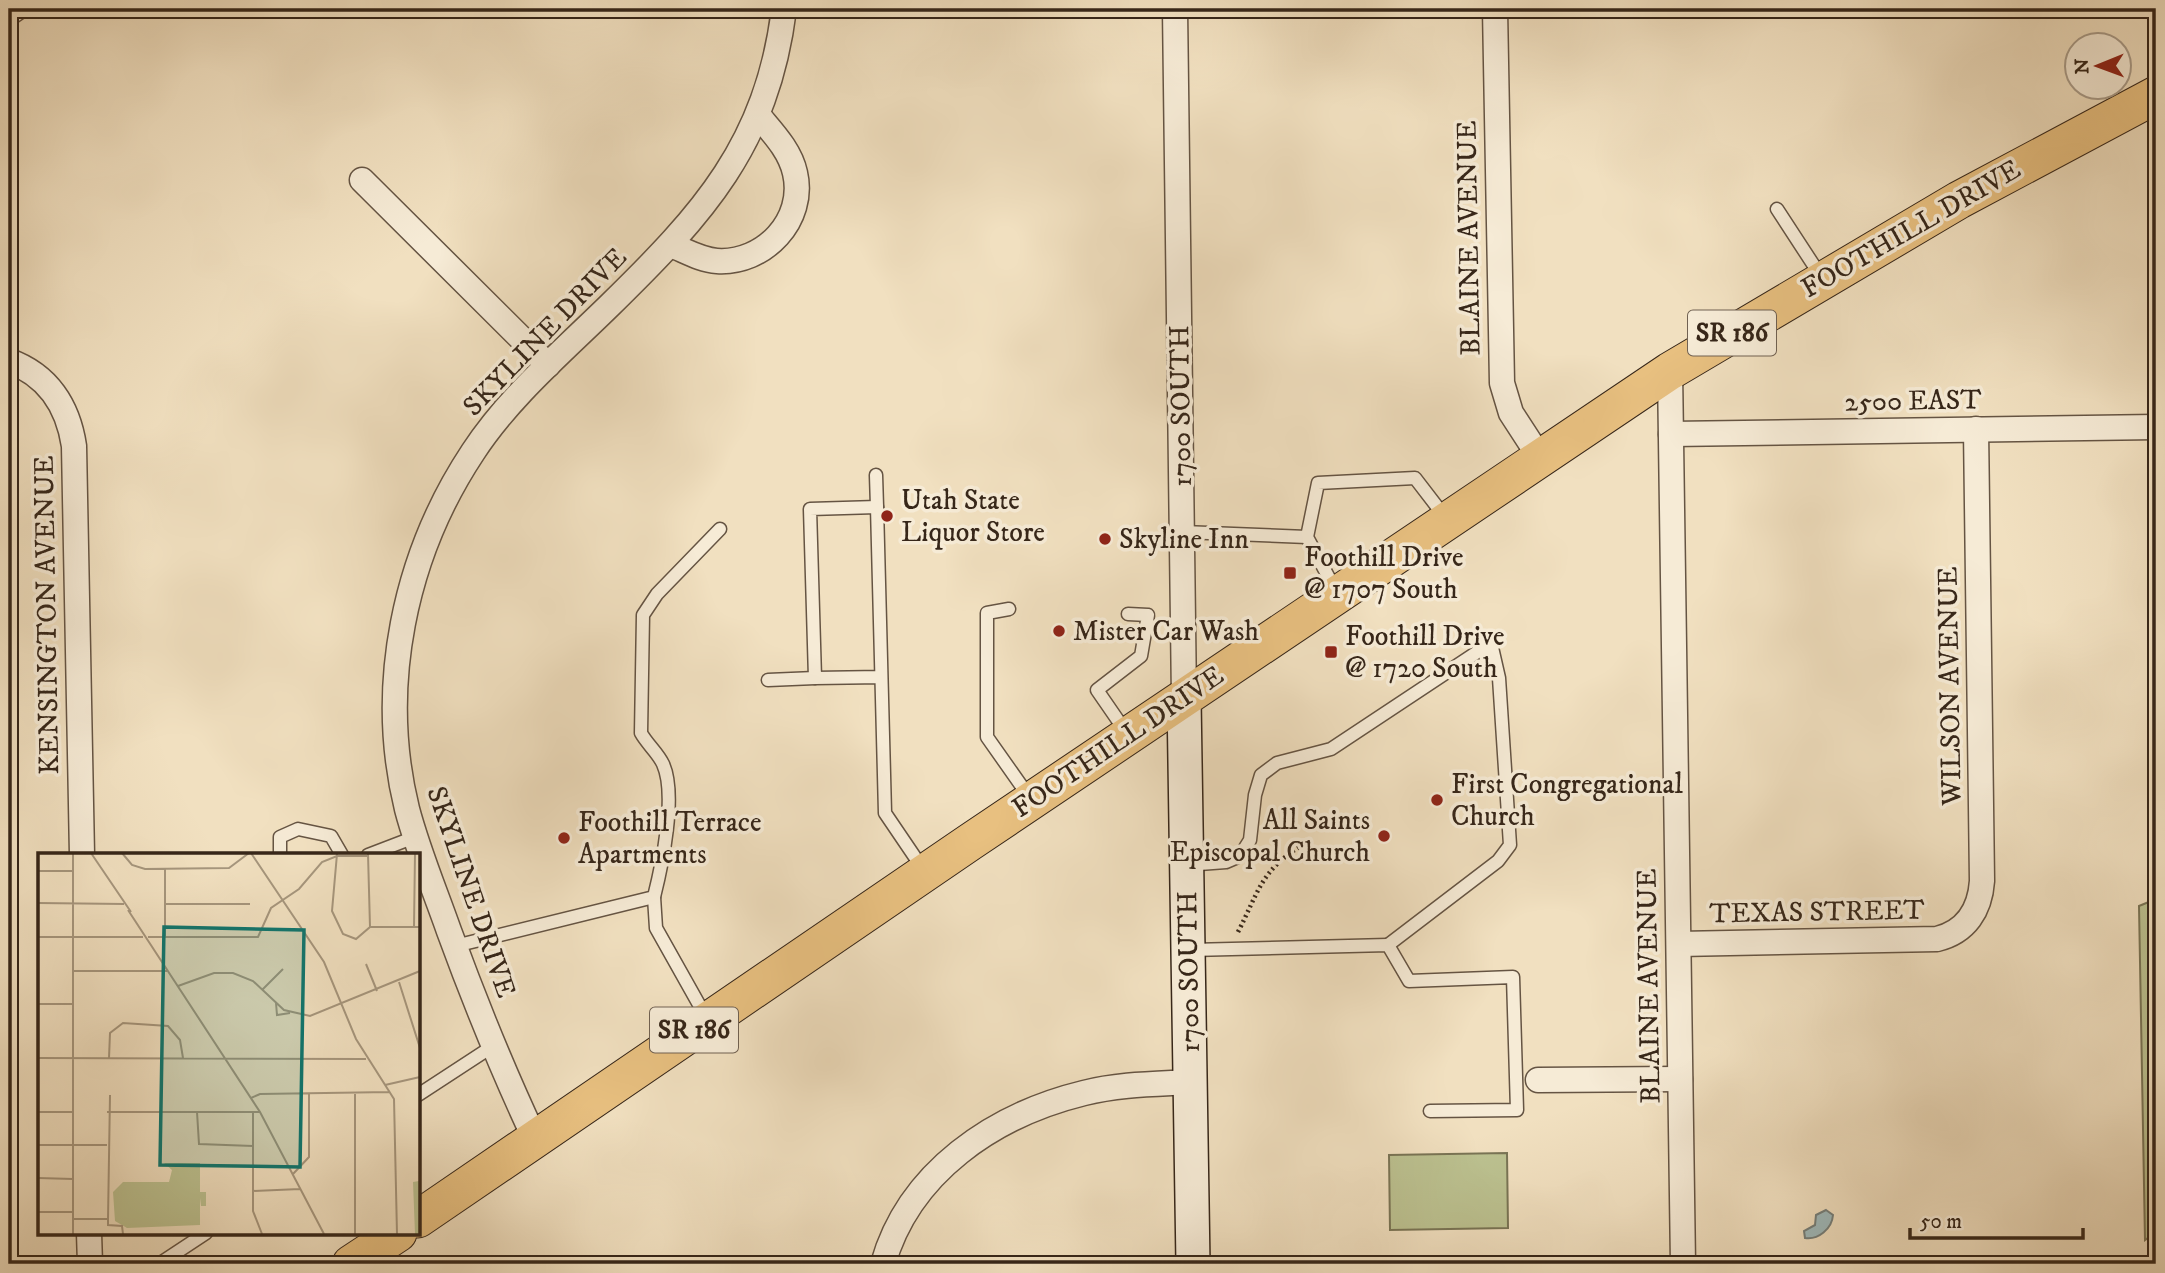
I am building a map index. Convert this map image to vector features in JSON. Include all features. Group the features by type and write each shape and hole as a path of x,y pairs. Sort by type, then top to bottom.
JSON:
{"main road":[{"name":"FOOTHILL DRIVE","path":"420,1224 535,1139 1539,456 1670,371 1822,278 1959,200 2156,95"},
{"name":"FOOTHILL DRIVE","path":"351,1264 401,1238"}],"street":[{"path":"9,13 15,9"},
{"name":"SKYLINE DRIVE","path":"535,1139 493,1046 415,837 397,743 395,672 400,635 419,559 444,501 473,451 548,365 671,245 732,168 758,114 774,69 783,9"},
{"name":"1700 SOUTH","path":"1175,9 1193,1264"},
{"name":"BLAINE AVENUE","path":"1495,9 1501,373 1507,404 1539,456"},
{"name":"SKYLINE DRIVE","path":"671,245 700,257 733,261 761,250 783,230 793,213 797,193 796,174 780,141 758,114"},
{"path":"362,180 548,365"},
{"name":"KENSINGTON AVENUE","path":"9,361 32,371 44,381 63,406 72,432 82,853"},
{"name":"BLAINE AVENUE","path":"1670,371 1683,1264"},
{"name":"2500 EAST","path":"1671,434 2156,428"},
{"name":"WILSON AVENUE","path":"1955,933 1971,919 1981,894 1982,881 1976,429"},
{"name":"TEXAS STREET","path":"1678,944 1928,940 1955,933"},
{"path":"1538,1080 1681,1079"},
{"path":"883,1264 897,1224 926,1182 969,1145 995,1128 1034,1109 1086,1093 1191,1082"},
{"path":"89,1234 90,1264"}],"lane":[{"path":"1777,209 1822,278"},
{"path":"876,475 884,813 925,872"},
{"path":"1337,593 1307,537 1318,483 1415,478 1448,520"},
{"path":"815,678 810,509 877,507"},
{"path":"708,1021 656,929 654,897 665,856 666,782 662,763 649,749 641,733 643,615 657,594 720,529"},
{"path":"1183,532 1307,537"},
{"path":"1009,609 987,613 987,737 1032,801"},
{"path":"1128,614 1148,615 1141,656 1097,690 1129,736"},
{"path":"1186,865 1226,862 1240,856 1250,840 1255,795 1261,775 1277,763 1331,749 1491,643 1499,678 1510,845 1498,861 1388,945 1189,950"},
{"path":"768,680 881,677"},
{"path":"280,853 280,837 298,829 331,836 341,853"},
{"path":"373,853 415,837"},
{"path":"455,946 654,897"},
{"path":"1388,945 1409,981 1513,977 1517,1110 1430,1111"},
{"path":"420,1094 493,1046"},
{"path":"159,1264 204,1234"}],"path":[{"path":"2156,803 2151,820 2150,847 2156,861"},
{"path":"1230,949 1264,877 1274,865 1301,846"}],"green space":[{"path":"2156,899 2156,1232 2145,1240 2139,906"},
{"path":"1507,1153 1508,1228 1390,1230 1389,1155"}],"water":[{"path":"1826,1210 1833,1215 1827,1229 1815,1237 1805,1238 1804,1231 1815,1225 1816,1215"}],"place":[{"name":"Utah State Liquor Store","path":"887,516"},
{"name":"Skyline Inn","path":"1105,539"},
{"name":"Foothill Drive @ 1707 South","path":"1290,573"},
{"name":"Mister Car Wash","path":"1059,631"},
{"name":"Foothill Drive @ 1720 South","path":"1331,652"},
{"name":"First Congregational Church","path":"1437,800"},
{"name":"All Saints Episcopal Church","path":"1384,836"},
{"name":"Foothill Terrace Apartments","path":"564,838"}]}
